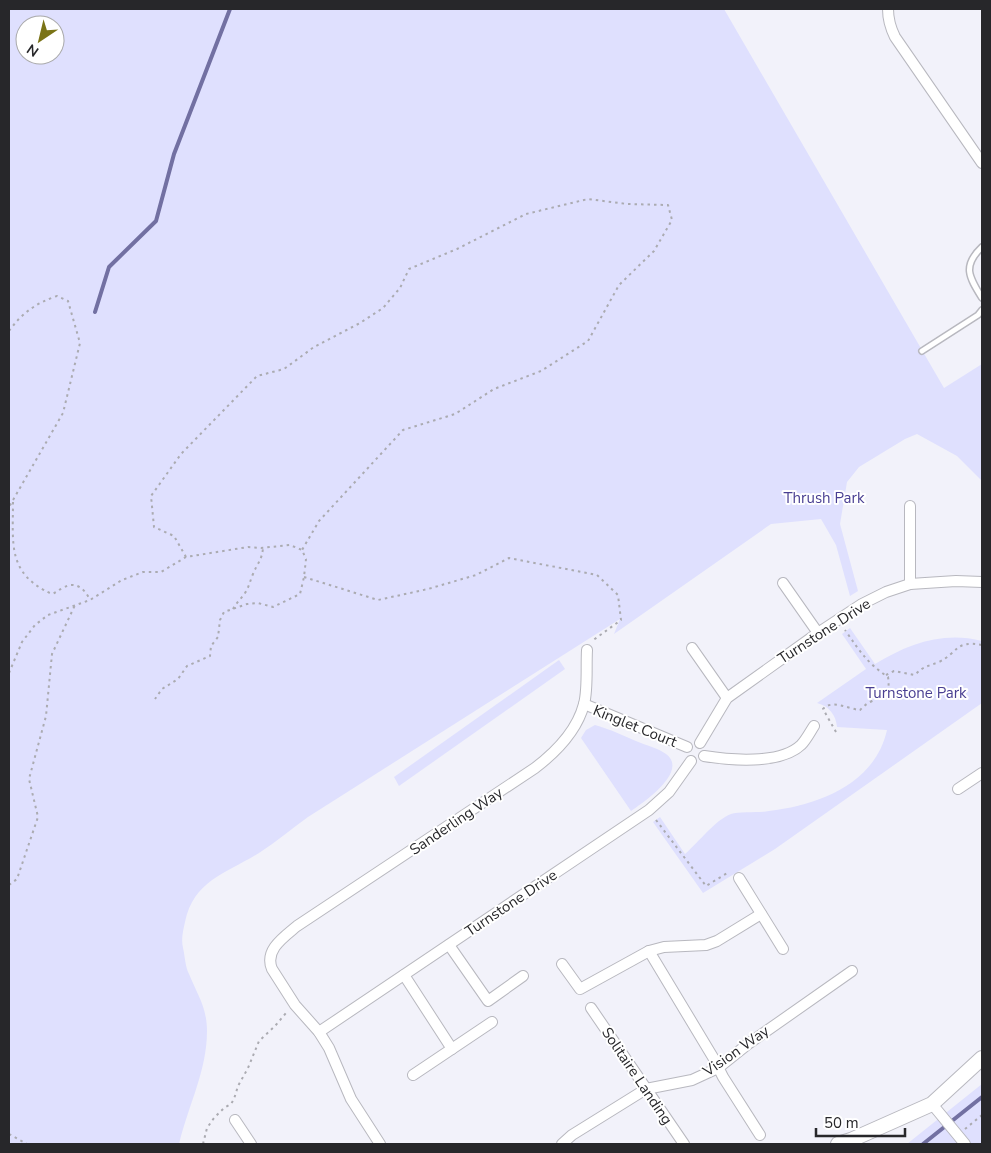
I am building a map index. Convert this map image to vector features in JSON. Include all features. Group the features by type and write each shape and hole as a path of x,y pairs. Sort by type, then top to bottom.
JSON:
{"main road":[{"path":"838,1144 932,1104 956,1084 982,1058"}],"street":[{"path":"888,9 890,28 895,37 982,163"},
{"path":"910,506 910,584"},
{"name":"Turnstone Drive","path":"700,743 727,698 862,604 886,592 910,584 956,581 982,582"},
{"path":"783,582 818,633"},
{"name":"Sanderling Way","path":"319,1032 295,1005 272,969 270,956 276,945 298,926 535,768 553,754 564,741 584,704 587,648"},
{"path":"692,648 727,698"},
{"name":"Kinglet Court","path":"584,704 686,747"},
{"path":"704,756 748,760 772,757 790,752 800,746 814,726"},
{"path":"695,741 700,743 706,750 704,756 696,762 691,761 686,757 686,747 695,741"},
{"name":"Turnstone Drive","path":"319,1032 649,810 669,792 691,761"},
{"path":"958,789 982,773"},
{"path":"739,878 783,949"},
{"path":"562,964 580,990 649,951 664,947 706,945 761,914"},
{"path":"449,945 488,1001 523,976"},
{"path":"649,951 760,1135"},
{"name":"Vision Way","path":"562,1144 572,1135 646,1089 692,1080 718,1068 748,1044 852,970"},
{"path":"404,975 452,1049"},
{"name":"Solitaire Landing","path":"591,1008 684,1144"},
{"path":"413,1075 492,1022"},
{"path":"319,1032 334,1057 351,1099 380,1144"},
{"path":"932,1104 965,1144"},
{"path":"235,1120 251,1144"}],"lane":[{"path":"982,247 970,261 969,270 972,281 982,298"},
{"path":"922,352 978,315 982,310"}],"path":[{"path":"186,557 174,536 154,527 151,496 180,454 256,376 284,369 314,347 360,323 383,308 400,288 409,270 457,249 526,214 588,199 627,204 668,205 672,220 654,251 619,284 588,341 541,371 494,389 455,414 403,430 318,521 302,550"},
{"path":"9,331 26,311 37,304 57,296 68,301 80,343 63,413 9,507"},
{"path":"12,501 13,552 17,565 26,577 42,590 52,594 64,587 73,585 81,587 85,590 90,600"},
{"path":"9,673 22,642 35,625 48,615 90,600 122,580 143,572 161,572 186,557 248,547 263,548 290,545 302,550 306,559 300,594 272,607 258,603 247,604 224,612 220,620 218,637 211,646 210,656 187,666 178,679 162,689 155,699"},
{"path":"232,609 236,602 244,596 253,572 259,564 263,548"},
{"path":"304,577 378,600 428,589 476,575 509,558 597,575 618,595 621,620 587,648"},
{"path":"9,885 17,879 38,817 29,779 46,716 52,654 75,605"},
{"path":"836,732 823,709 826,706 836,704 860,710 869,702 886,694 889,685 886,676 866,660 845,630"},
{"path":"886,676 894,671 915,675 928,665 944,659 959,645 972,643 982,645"},
{"path":"656,820 706,886 725,874"},
{"path":"203,1144 207,1128 214,1118 234,1100 238,1086 259,1041 287,1011"},
{"path":"9,1134 27,1144"}],"green space":[{"name":"Thrush Park","path":"9,9 724,9 944,388 982,364 982,481 957,456 917,434 905,439 859,467 847,482 840,524 858,591 850,596 836,545 821,519 771,524 614,634 620,619 308,817 259,853 213,879 196,896 189,908 183,935 182,945 187,968 203,1008 207,1022 207,1031 201,1074 179,1144 9,1144"},
{"name":"Turnstone Park","path":"850,628 875,664 913,645 926,641 968,638 982,641 982,703 775,849 703,893 653,822 660,817 685,854 713,826 731,814 765,812 788,808 825,797 842,789 858,778 871,765 881,749 887,730 837,727 831,712 825,706 817,703 866,669 842,634"},
{"path":"559,660 565,669 399,786 394,777"},
{"path":"595,725 657,749 666,754 672,761 672,769 662,786 631,811 581,738 586,730"},
{"path":"982,1084 982,1144 907,1144"}],"waterway":[{"path":"95,312 109,267 156,221 174,154 230,9"},
{"path":"923,1144 982,1097"}]}
